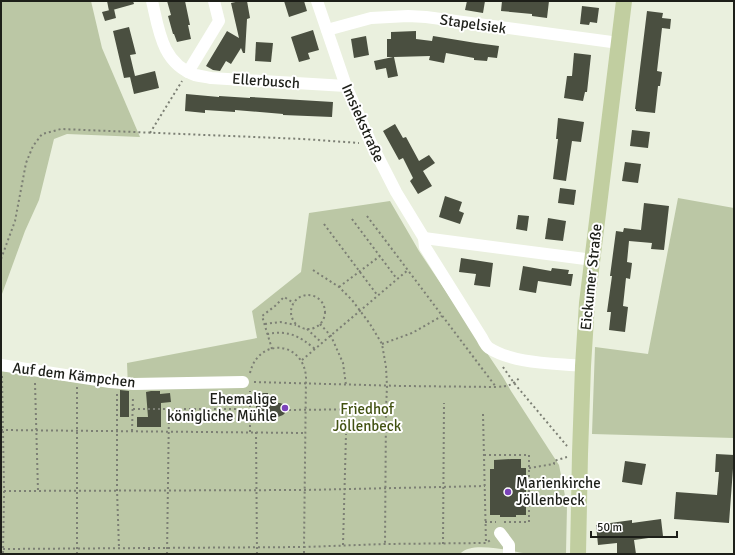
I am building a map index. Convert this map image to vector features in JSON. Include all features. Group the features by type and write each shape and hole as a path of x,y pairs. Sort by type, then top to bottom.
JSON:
{"main road":[{"name":"Eickumer Straße","path":"578,554 583,366 587,303 624,1"}],"street":[{"name":"Ellerbusch","path":"152,1 161,38 167,53 178,65 188,72 211,78 346,86"},
{"path":"188,72 219,21 214,1"},
{"name":"Imsiekstraße","path":"317,1 346,86 371,143 396,192 424,238 425,247 488,347 507,357 583,366"},
{"name":"Stapelsiek","path":"327,30 371,18 408,16 620,43"},
{"path":"424,238 593,260"},
{"name":"Auf dem Kämpchen","path":"2,371 133,384 246,382"},
{"path":"500,533 509,544 509,554"}],"path":[{"path":"150,133 188,72"},
{"path":"1,259 15,220 26,163 33,146 42,134 61,128 371,143"},
{"path":"367,216 496,387"},
{"path":"352,219 397,279"},
{"path":"324,224 378,296"},
{"path":"339,287 380,256"},
{"path":"313,270 339,287 352,300 370,324 382,344 386,367 387,386 384,544"},
{"path":"301,360 408,270"},
{"path":"265,324 280,322 312,329 320,324 325,314 322,303 318,299 308,295 297,299 291,312 294,322 297,325"},
{"path":"272,349 262,316 284,297 294,304"},
{"path":"382,344 412,333 442,316"},
{"path":"320,324 331,336 343,363 346,385"},
{"path":"307,329 322,343"},
{"path":"267,334 278,332 293,334 304,340 315,349"},
{"path":"250,432 246,382 250,374 251,367 262,353 278,348 291,351 301,360 306,370 304,554"},
{"path":"2,371 4,491 3,554"},
{"path":"246,382 496,387 507,386 514,383 520,377"},
{"path":"514,383 568,448 580,454"},
{"path":"36,384 38,490"},
{"path":"132,431 133,384"},
{"path":"77,387 77,554"},
{"path":"117,389 119,548"},
{"path":"443,544 444,403"},
{"path":"132,409 249,409"},
{"path":"167,554 169,409"},
{"path":"284,410 386,409"},
{"path":"3,549 304,547 384,544 486,543 483,414"},
{"path":"2,430 305,433"},
{"path":"256,432 257,554"},
{"path":"343,545 346,434"},
{"path":"484,455 529,455 529,522 485,522"},
{"path":"529,468 554,464 554,461 557,460"},
{"path":"4,491 305,490 484,486"},
{"path":"149,548 149,554"}],"green space":[{"path":"1,1 91,1 102,48 140,137 67,134 54,139 39,200 25,231 1,300"},
{"path":"678,198 734,208 734,438 592,434 595,347 648,354"},
{"name":"Friedhof Jöllenbeck","path":"390,201 419,251 503,377 559,465 567,506 566,554 529,554 483,547 466,550 460,554 1,554 1,371 128,388 127,363 257,338 252,311 301,272 309,213"}],"building":[{"path":"107,1 133,1 134,4 109,11"},
{"path":"167,1 185,1 191,39 177,42 168,16 171,15"},
{"path":"247,1 250,18 247,19 245,53 243,53 241,48 231,64 226,61 220,71 213,70 206,66 227,31 239,38 231,3"},
{"path":"284,1 304,1 307,11 289,17"},
{"path":"467,1 485,1 483,13 465,10"},
{"path":"502,1 549,1 547,18 532,16 532,14 501,11"},
{"path":"582,6 599,8 597,23 590,22 589,25 580,24"},
{"path":"114,9 116,18 105,21 102,12"},
{"path":"647,11 663,13 662,18 671,19 670,29 662,28 657,71 662,72 660,86 658,86 655,113 636,111 635,109"},
{"path":"129,27 136,54 130,55 135,76 155,71 159,88 134,94 130,77 124,78 113,31"},
{"path":"313,30 319,50 308,53 310,59 299,62 291,37"},
{"path":"416,31 416,39 432,41 433,36 499,46 497,58 488,57 487,61 474,60 474,58 446,53 444,63 429,60 430,56 394,57 398,76 388,78 386,68 376,70 374,61 393,57 387,57 387,39 391,39 391,32"},
{"path":"366,36 369,55 354,58 351,39"},
{"path":"256,42 273,43 271,62 255,61"},
{"path":"574,53 591,55 587,92 585,92 583,101 564,98 567,76 572,76"},
{"path":"186,94 219,97 250,97 333,102 332,117 283,115 235,110 235,112 205,110 205,113 185,111"},
{"path":"558,118 584,122 581,142 572,141 566,181 553,179 558,139 556,139"},
{"path":"395,124 403,138 406,137 419,161 429,155 435,163 423,171 432,186 418,194 410,181 413,178 403,158 399,160 383,131"},
{"path":"632,130 650,132 648,148 630,146"},
{"path":"625,162 641,164 638,183 622,181"},
{"path":"560,188 576,190 574,205 558,203"},
{"path":"445,196 462,202 459,211 464,213 460,224 439,217"},
{"path":"644,203 669,206 664,250 651,249 652,243 629,241 627,262 632,263 630,279 626,278 623,306 628,307 625,332 609,330 611,312 607,312 616,231 623,232 624,228 641,230"},
{"path":"518,215 529,216 527,231 516,229"},
{"path":"548,218 566,221 563,241 545,239"},
{"path":"461,258 493,263 490,287 474,285 476,274 459,272"},
{"path":"523,266 551,271 552,268 569,270 568,274 573,274 571,286 538,281 536,293 519,290"},
{"path":"120,390 129,391 129,417 120,417"},
{"path":"160,391 160,394 170,393 171,402 161,403 161,427 137,427 137,417 148,417 146,392"},
{"path":"256,393 268,393 268,402 283,404 285,406 285,413 278,417 271,413 256,414"},
{"path":"716,454 734,455 729,523 674,519 676,492 717,495 719,472 715,472"},
{"name":"Marienkirche Jöllenbeck","path":"521,459 521,468 526,468 526,515 516,515 516,517 500,517 500,515 490,515 490,469 494,469 494,460"},
{"path":"625,461 646,464 642,485 622,482"},
{"path":"661,519 663,536 634,540 636,554 617,554 617,543 598,545 596,525 632,520 632,523"}],"place":[{"name":"Ehemalige königliche Mühle","path":"285,408"},
{"name":"Marienkirche Jöllenbeck","path":"508,492"}]}
